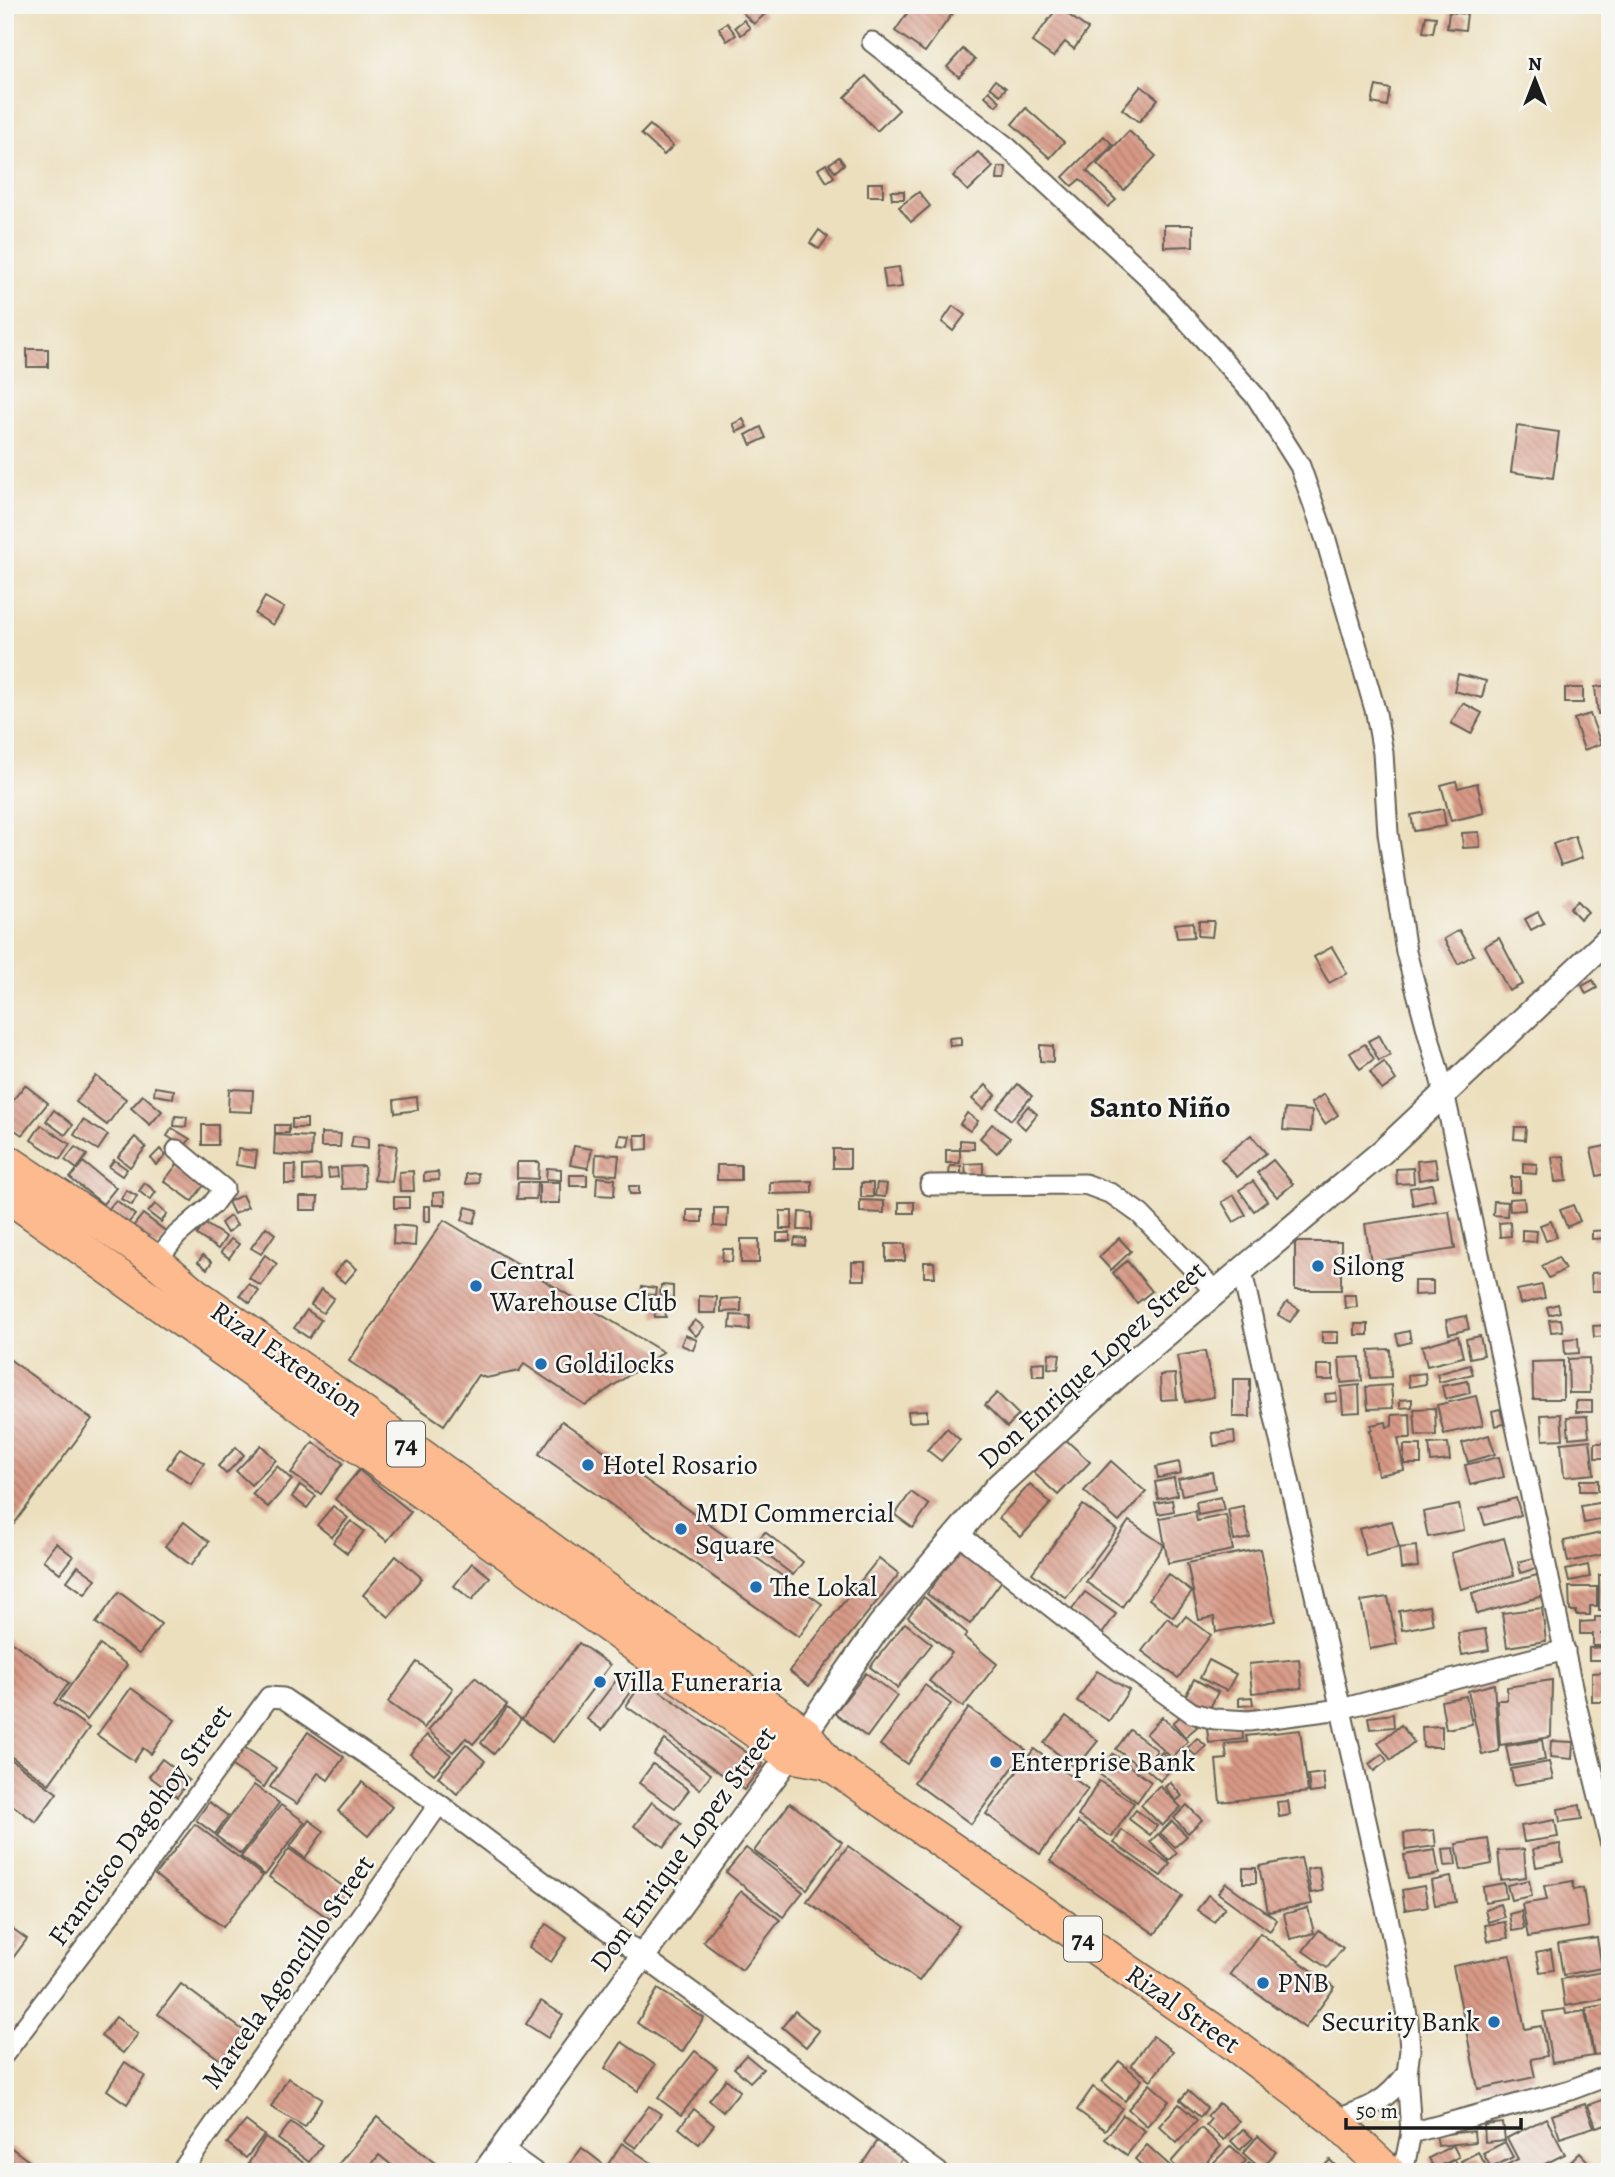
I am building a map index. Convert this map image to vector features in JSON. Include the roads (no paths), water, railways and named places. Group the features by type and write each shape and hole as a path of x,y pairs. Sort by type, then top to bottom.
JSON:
{"main road":[{"name":"Rizal Extension","path":"5,1159 156,1261 194,1293 315,1378 797,1744"},
{"name":"Rizal Extension","path":"5,1194 797,1744"},
{"name":"Rizal Street","path":"797,1744 1228,2039 1334,2120 1389,2172"}],"street":[{"path":"872,42 1007,147 1146,275 1257,398 1300,466 1326,540 1376,713 1384,753 1388,833 1406,952 1444,1092 1565,1650 1610,1841"},
{"name":"Don Enrique Lopez Street","path":"485,2172 797,1744 880,1625 999,1485 1127,1367 1382,1152 1610,938"},
{"path":"156,1261 177,1235 212,1205 224,1189 177,1150"},
{"path":"930,1185 1085,1184 1112,1194 1140,1214 1217,1293"},
{"path":"1242,1272 1393,1940 1408,2021 1410,2050 1407,2073 1411,2133 1403,2172"},
{"path":"957,1533 1124,1664 1192,1713 1215,1719 1249,1721 1341,1709 1565,1650"},
{"name":"Francisco Dagohoy Street","path":"5,2053 113,1911 269,1697 284,1698 439,1804"},
{"path":"439,1804 938,2172"},
{"name":"Marcela Agoncillo Street","path":"181,2172 439,1804"},
{"path":"1334,2120 1367,2109 1393,2092 1407,2073"},
{"path":"1411,2133 1570,2090 1610,2075"},
{"path":"502,2149 534,2172"}],"place":[{"name":"Silong","path":"1318,1266"},
{"name":"Central Warehouse Club","path":"476,1286"},
{"name":"Goldilocks","path":"541,1364"},
{"name":"Hotel Rosario","path":"588,1465"},
{"name":"MDI Commercial Square","path":"681,1529"},
{"name":"The Lokal","path":"756,1587"},
{"name":"Villa Funeraria","path":"600,1682"},
{"name":"Enterprise Bank","path":"996,1762"},
{"name":"PNB","path":"1263,1983"},
{"name":"Security Bank","path":"1494,2022"}],"district":[{"name":"Santo Niño","path":"1160,1107"}]}
